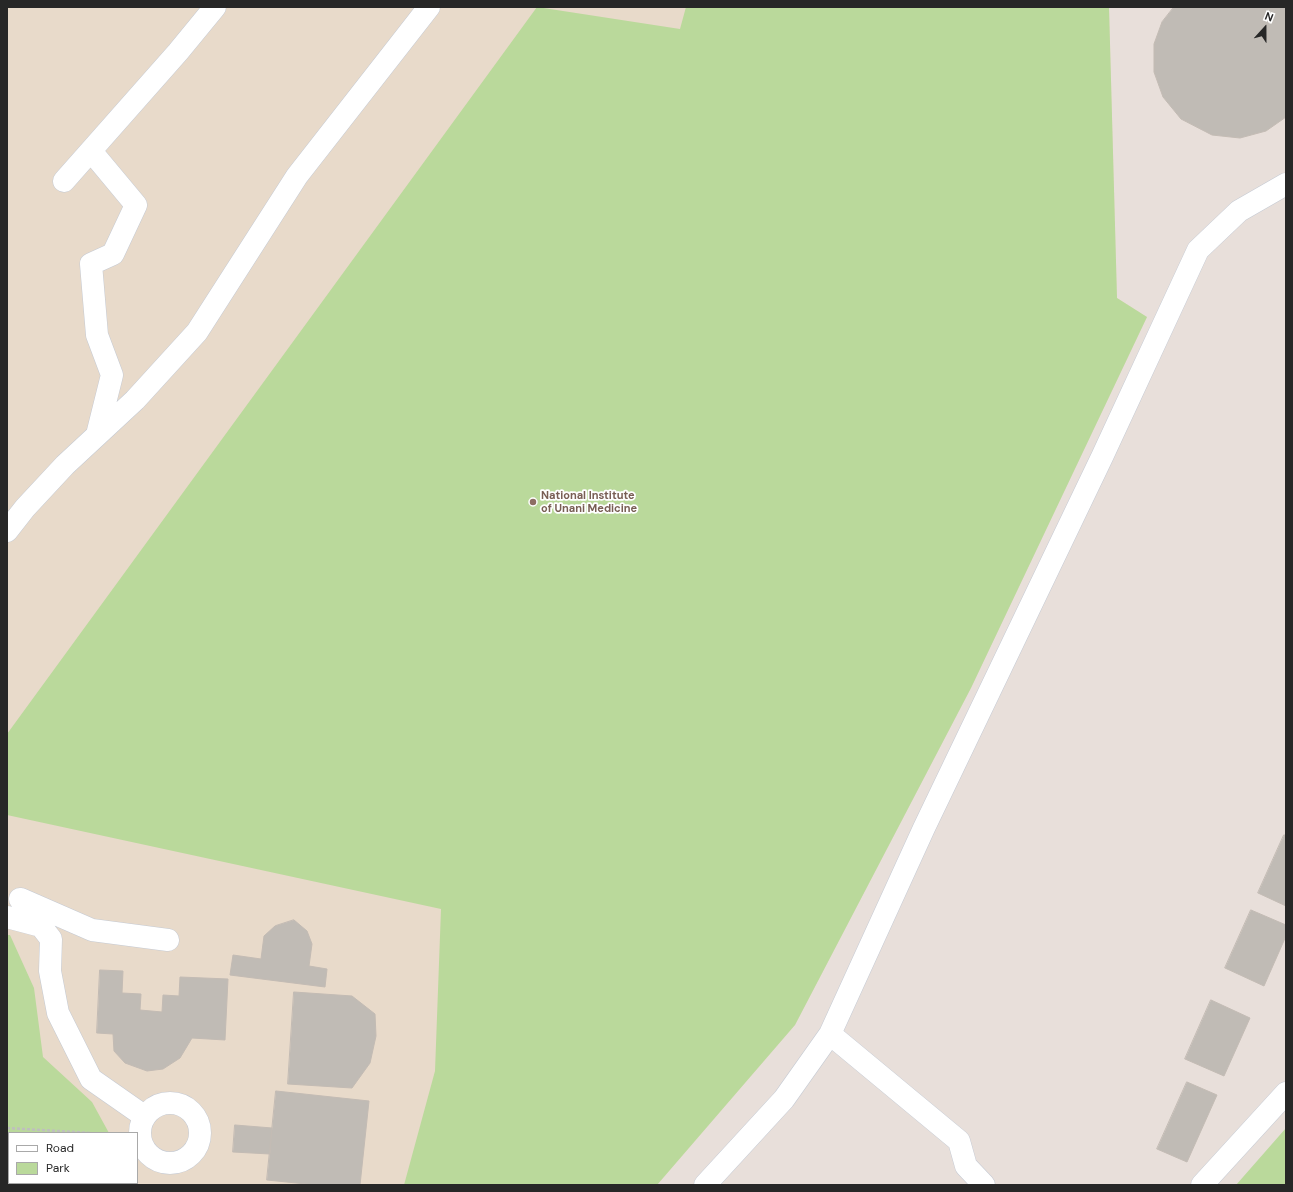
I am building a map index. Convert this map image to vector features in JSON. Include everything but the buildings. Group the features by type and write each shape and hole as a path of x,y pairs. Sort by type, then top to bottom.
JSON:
{"lane":[{"path":"64,182 178,52 215,7"},
{"path":"7,531 65,465 135,400 197,332 297,176 429,7"},
{"path":"91,151 136,205 113,254 91,264 97,335 112,375 97,435"},
{"path":"705,1185 784,1099 830,1034 924,828 1105,450 1198,250 1239,211 1286,184"},
{"path":"13,896 51,939 50,971 58,1013 91,1079 144,1116"},
{"path":"13,896 92,930 168,940"},
{"path":"7,917 41,926"},
{"path":"830,1034 959,1141 966,1166 984,1185"},
{"path":"1202,1185 1286,1093"}],"path":[{"path":"7,1128 75,1132"}],"shaded area":[{"name":"National Institute of Unani Medicine","path":"7,7 1109,7 1117,298 1147,317 971,688 795,1025 657,1185 7,1185"}],"green space":[{"name":"National Institute of Unani Medicine","path":"537,7 680,29 686,7 1109,7 1117,298 1147,317 971,688 795,1025 657,1185 404,1185 435,1071 441,909 7,815 7,734"},
{"path":"7,935 10,935 34,988 43,1057 92,1102 108,1132 8,1132 8,1184 122,1184 7,1185"},
{"path":"1286,1128 1286,1185 1236,1185"}],"place":[{"name":"National Institute of Unani Medicine","path":"533,502"}]}
